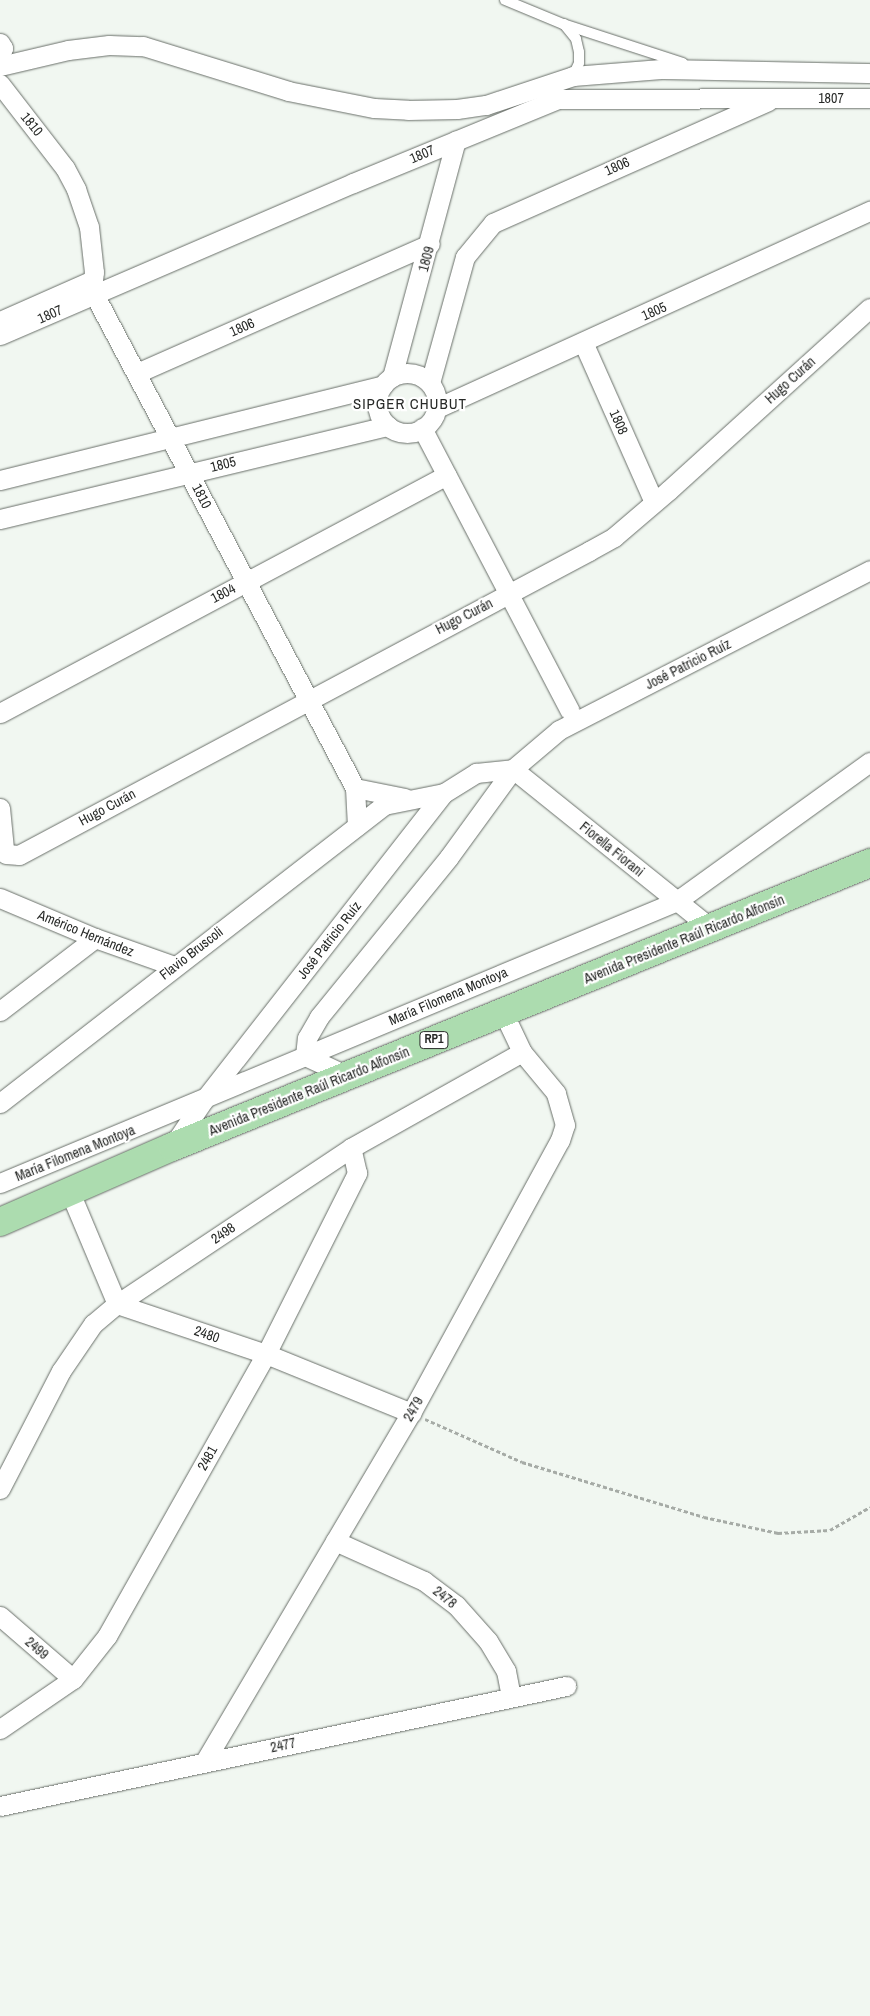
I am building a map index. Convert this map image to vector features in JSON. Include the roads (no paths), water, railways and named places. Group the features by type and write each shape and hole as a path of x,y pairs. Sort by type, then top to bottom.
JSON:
{"main road":[{"name":"Avenida Presidente Raúl Ricardo Alfonsín","path":"0,1222 69,1190 172,1147 870,863"}],"street":[{"path":"0,43 3,48 0,53"},
{"path":"0,66 68,50 109,45 144,46 288,91 374,108 408,110 457,109 486,105 573,76 706,69 870,73"},
{"name":"1810","path":"0,84 56,155 76,189 89,228 93,287 171,438 310,698 355,788"},
{"name":"1807","path":"0,336 93,287 456,140 566,98 870,98"},
{"name":"1806","path":"430,383 469,250 502,218 776,98"},
{"name":"1809","path":"388,381 430,244 456,140"},
{"name":"1805","path":"437,408 870,211"},
{"name":"1806","path":"137,373 430,244"},
{"path":"0,321 93,287"},
{"name":"Hugo Curán","path":"0,808 4,849 11,856 614,537 870,308"},
{"name":"1808","path":"584,342 654,502"},
{"path":"0,480 171,438 412,373 430,383 436,393 437,408 428,424 408,432 388,426 378,406 388,381"},
{"name":"1805","path":"0,519 388,426"},
{"path":"422,428 570,711"},
{"name":"1804","path":"0,713 247,579 447,475"},
{"name":"José Patricio Ruíz","path":"305,1056 307,1038 319,1017 448,858 513,769 530,754 560,730 870,570"},
{"path":"530,754 541,728 570,711 596,701 618,700"},
{"name":"María Filomena Montoya","path":"0,1183 203,1101 305,1056 677,901 870,762"},
{"name":"José Patricio Ruíz","path":"172,1147 203,1101 444,793 476,773 513,769"},
{"name":"Fiorella Fiorani","path":"513,769 711,928"},
{"path":"357,826 355,788 406,798 444,793"},
{"name":"Flavio Bruscoli","path":"0,1103 174,966 384,805 406,798"},
{"name":"Américo Hernández","path":"0,898 95,938 174,966"},
{"path":"0,1011 95,938"},
{"name":"2479","path":"205,1761 411,1413 560,1140 565,1125 556,1093 522,1052 503,1012"},
{"name":"2498","path":"0,1489 61,1371 93,1324 117,1304 350,1148 522,1052"},
{"path":"305,1056 348,1076"},
{"name":"2481","path":"0,1729 73,1679 107,1636 266,1354 357,1173 350,1148"},
{"path":"69,1190 117,1304"},
{"name":"2480","path":"117,1304 266,1354 411,1413"},
{"name":"2478","path":"335,1541 424,1581 456,1605 488,1641 506,1671 511,1697"},
{"name":"2499","path":"0,1616 73,1679"},
{"name":"2477","path":"0,1806 205,1761 566,1686"}],"lane":[{"path":"505,0 563,24 706,69"},
{"path":"563,24 576,39 579,52 579,63 573,76"}],"district":[{"name":"SIPGER CHUBUT","path":"410,404"}]}
